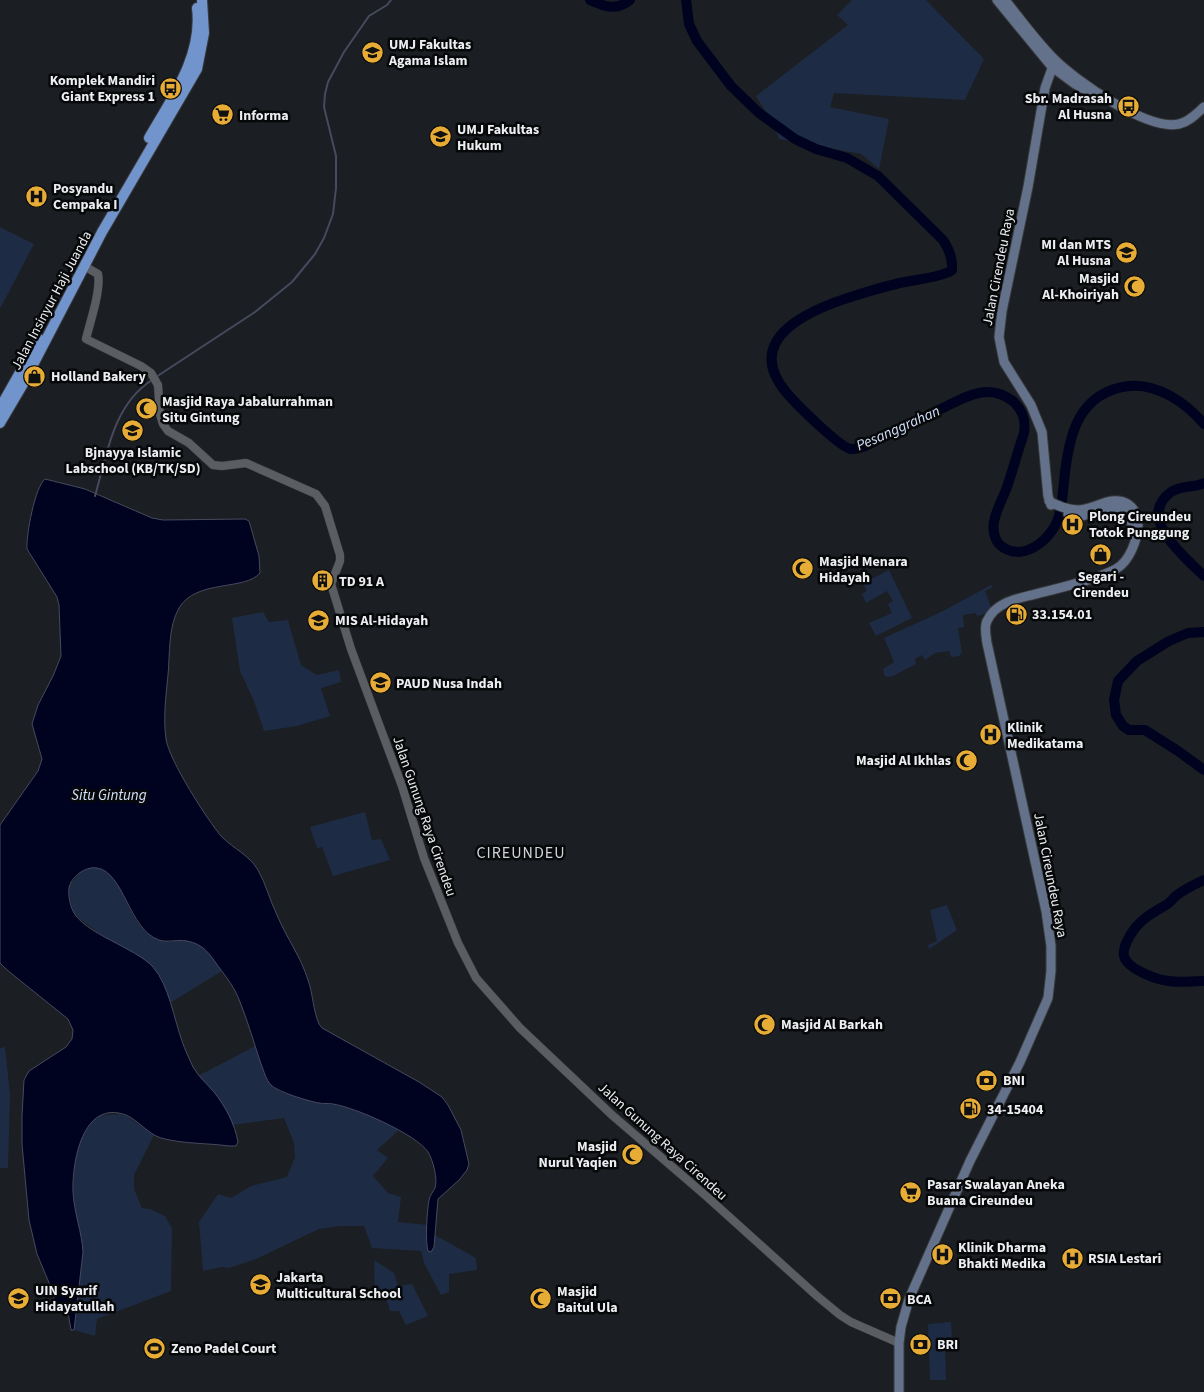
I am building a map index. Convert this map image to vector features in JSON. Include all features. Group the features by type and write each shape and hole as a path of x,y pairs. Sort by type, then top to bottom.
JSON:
{"highway":[{"name":"Jalan Insinyur Haji Juanda","path":"0,408 4,394 187,68 197,39 196,0"},
{"name":"Jalan Insinyur Haji Juanda","path":"0,422 23,384 115,210 197,69 204,33 202,0"}],"main road":[{"path":"1001,1 1054,64 1101,96 1130,112 1166,124 1180,124 1187,121 1204,107"},
{"name":"Jalan Cirendeu Raya","path":"1054,64 1045,88 1028,187 1002,311 999,338 1004,362 1031,405 1042,432 1049,501 1057,508 1068,511 1083,510 1114,501 1124,502 1133,509 1138,520 1137,535 1133,547 1119,566 1110,571"},
{"name":"Jalan Cireundeu Raya","path":"899,1392 899,1343 905,1311 913,1288 970,1162 1028,1045 1044,1009 1050,983 1050,946 1046,911 987,643 986,623 992,612 1007,602 1082,581 1110,571"}],"street":[{"name":"Jalan Gunung Raya Cirendeu","path":"84,266 98,274 99,277 98,290 86,339 140,366 154,378 159,390 160,414 163,424 168,431 198,450 208,461 218,466 246,463 316,494 323,503 341,559 331,586 351,649 402,786 424,858 458,943 476,978 520,1028 612,1115 706,1195 832,1309 862,1328 899,1343"}],"shaded area":[{"path":"852,0 926,0 984,59 965,100 834,93 830,107 889,119 879,169 861,154 779,139 772,122 756,96 848,25 837,15"},
{"path":"0,227 34,244 1,307 0,307"},
{"path":"889,570 912,618 876,636 869,623 892,613 888,604 893,601 887,591 866,603 862,594 867,591 863,583"},
{"path":"991,585 993,587 985,591 991,607 985,614 977,616 976,613 963,615 964,627 958,628 962,653 960,656 951,657 949,651 935,653 925,660 922,655 915,659 916,664 893,676 885,677 883,669 894,662 884,638 943,611"},
{"path":"263,612 269,622 288,620 301,665 317,675 339,670 341,682 321,688 330,716 297,726 264,731 254,701 240,671 232,618"},
{"path":"365,812 372,840 381,839 390,860 333,876 322,847 317,848 310,827"},
{"path":"92,867 102,869 116,882 136,920 148,934 161,941 189,941 200,945 208,951 222,971 170,1003 165,989 143,960 100,934 80,919 73,911 69,894 70,885 82,870"},
{"path":"947,905 957,930 929,949 928,945 937,941 930,910"},
{"path":"255,1046 268,1080 281,1092 314,1102 342,1106 378,1119 399,1130 377,1150 388,1158 373,1176 388,1193 401,1197 398,1222 428,1225 427,1241 434,1247 435,1235 476,1258 477,1270 449,1274 449,1292 441,1295 424,1263 421,1251 372,1248 364,1226 341,1226 319,1229 256,1259 229,1268 222,1267 203,1271 199,1222 218,1194 231,1198 251,1186 287,1177 295,1157 294,1143 284,1118 233,1125 226,1110 213,1091 198,1076"},
{"path":"5,1047 10,1095 8,1168 0,1168 0,1048"},
{"path":"120,1114 127,1116 154,1135 134,1175 134,1189 142,1208 150,1209 165,1216 172,1228 171,1291 97,1319 95,1336 74,1330 82,1261 73,1191 75,1160 81,1139 92,1121 98,1116"},
{"path":"374,1260 394,1273 398,1286 412,1284 428,1316 406,1325 399,1311 390,1311 387,1301 375,1294"},
{"path":"951,1322 952,1338 945,1339 946,1380 930,1380 928,1324"},
{"name":"Zeno Padel Court","path":"149,1337 162,1337 159,1359 149,1360"}],"water":[{"name":"Situ Gintung","path":"45,479 85,489 152,518 163,520 245,519 249,521 259,556 260,573 243,582 197,593 187,599 175,615 170,641 165,723 166,739 181,775 207,817 222,837 250,860 258,870 272,904 305,972 310,985 317,1019 322,1028 419,1082 442,1097 461,1130 469,1164 459,1180 438,1199 434,1247 431,1252 428,1251 427,1246 427,1218 429,1200 435,1188 436,1180 428,1152 411,1137 384,1122 343,1106 319,1103 301,1098 271,1085 266,1078 238,997 208,953 193,942 162,941 149,934 140,925 114,880 106,872 92,868 79,873 70,884 69,897 73,911 87,926 135,953 159,974 193,1067 226,1109 235,1129 238,1142 236,1146 229,1146 169,1140 156,1136 126,1115 111,1113 99,1116 90,1125 83,1137 78,1151 73,1180 74,1200 83,1252 74,1330 71,1330 68,1312 57,1306 55,1302 37,1254 29,1220 22,1144 24,1080 29,1071 66,1047 72,1039 73,1030 68,1019 0,963 0,825 38,771 42,759 32,724 38,705 61,656 57,597 27,549 32,512 38,491"}],"waterway":[{"path":"156,377 255,312 292,282 315,254 324,238 333,214 336,188 336,156 324,107 328,82 344,52 369,16 387,5 391,0"},
{"name":"Pesanggrahan","path":"590,0 610,7 620,6 630,0"},
{"name":"Pesanggrahan","path":"686,0 689,24 697,41 731,86 759,113 795,139 816,149 847,158 878,176 943,240 950,254 952,270 949,272 881,288 821,308 788,328 777,341 772,355 774,373 791,398 837,441 851,449 862,447 975,394 993,392 1010,399 1022,412 1025,424 1024,433 996,516 994,530 995,537 1001,546 1008,550 1019,552 1029,550 1039,544 1047,537 1056,524 1061,507 1066,465 1073,434 1078,420 1097,397 1111,390 1129,386 1150,388 1171,396 1189,409 1204,424"},
{"path":"95,496 108,447 120,417 128,403 139,390 152,380"},
{"name":"Pesanggrahan","path":"1204,483 1179,488 1171,492 1161,502 1158,514 1167,537 1204,576"},
{"name":"Pesanggrahan","path":"1204,632 1188,633 1169,641 1137,661 1118,681 1114,700 1116,715 1123,726 1129,730 1145,730 1204,770"},
{"name":"Pesanggrahan","path":"1204,880 1180,893 1142,921 1129,938 1124,952 1126,961 1150,976 1173,982 1204,981"}],"place":[{"name":"UMJ Fakultas Agama Islam","path":"373,52"},
{"name":"Komplek Mandiri Giant Express 1","path":"171,88"},
{"name":"Sbr. Madrasah Al Husna","path":"1128,106"},
{"name":"Informa","path":"223,115"},
{"name":"UMJ Fakultas Hukum","path":"441,137"},
{"name":"Posyandu Cempaka I","path":"37,196"},
{"name":"MI dan MTS Al Husna","path":"1127,252"},
{"name":"Masjid Al-Khoiriyah","path":"1135,286"},
{"name":"Holland Bakery","path":"35,376"},
{"name":"Masjid Raya Jabalurrahman Situ Gintung","path":"146,409"},
{"name":"Bjnayya Islamic Labschool (KB/TK/SD)","path":"133,430"},
{"name":"Plong Cireundeu Totok Punggung","path":"1073,524"},
{"name":"Segari - Cirendeu","path":"1101,554"},
{"name":"Masjid Menara Hidayah","path":"803,569"},
{"name":"TD 91 A","path":"323,581"},
{"name":"33.154.01","path":"1016,614"},
{"name":"MIS Al-Hidayah","path":"319,620"},
{"name":"PAUD Nusa Indah","path":"380,683"},
{"name":"Klinik Medikatama","path":"991,735"},
{"name":"Masjid Al Ikhlas","path":"967,760"},
{"name":"Masjid Al Barkah","path":"765,1024"},
{"name":"BNI","path":"987,1080"},
{"name":"34-15404","path":"971,1109"},
{"name":"Masjid Nurul Yaqien","path":"633,1154"},
{"name":"Pasar Swalayan Aneka Buana Cireundeu","path":"911,1192"},
{"name":"Klinik Dharma Bhakti Medika","path":"942,1255"},
{"name":"RSIA Lestari","path":"1072,1258"},
{"name":"Jakarta Multicultural School","path":"260,1285"},
{"name":"UIN Syarif Hidayatullah","path":"19,1298"},
{"name":"Masjid Baitul Ula","path":"541,1299"},
{"name":"BCA","path":"891,1299"},
{"name":"BRI","path":"921,1344"},
{"name":"Zeno Padel Court","path":"155,1348"}],"district":[{"name":"CIREUNDEU","path":"521,852"}]}
